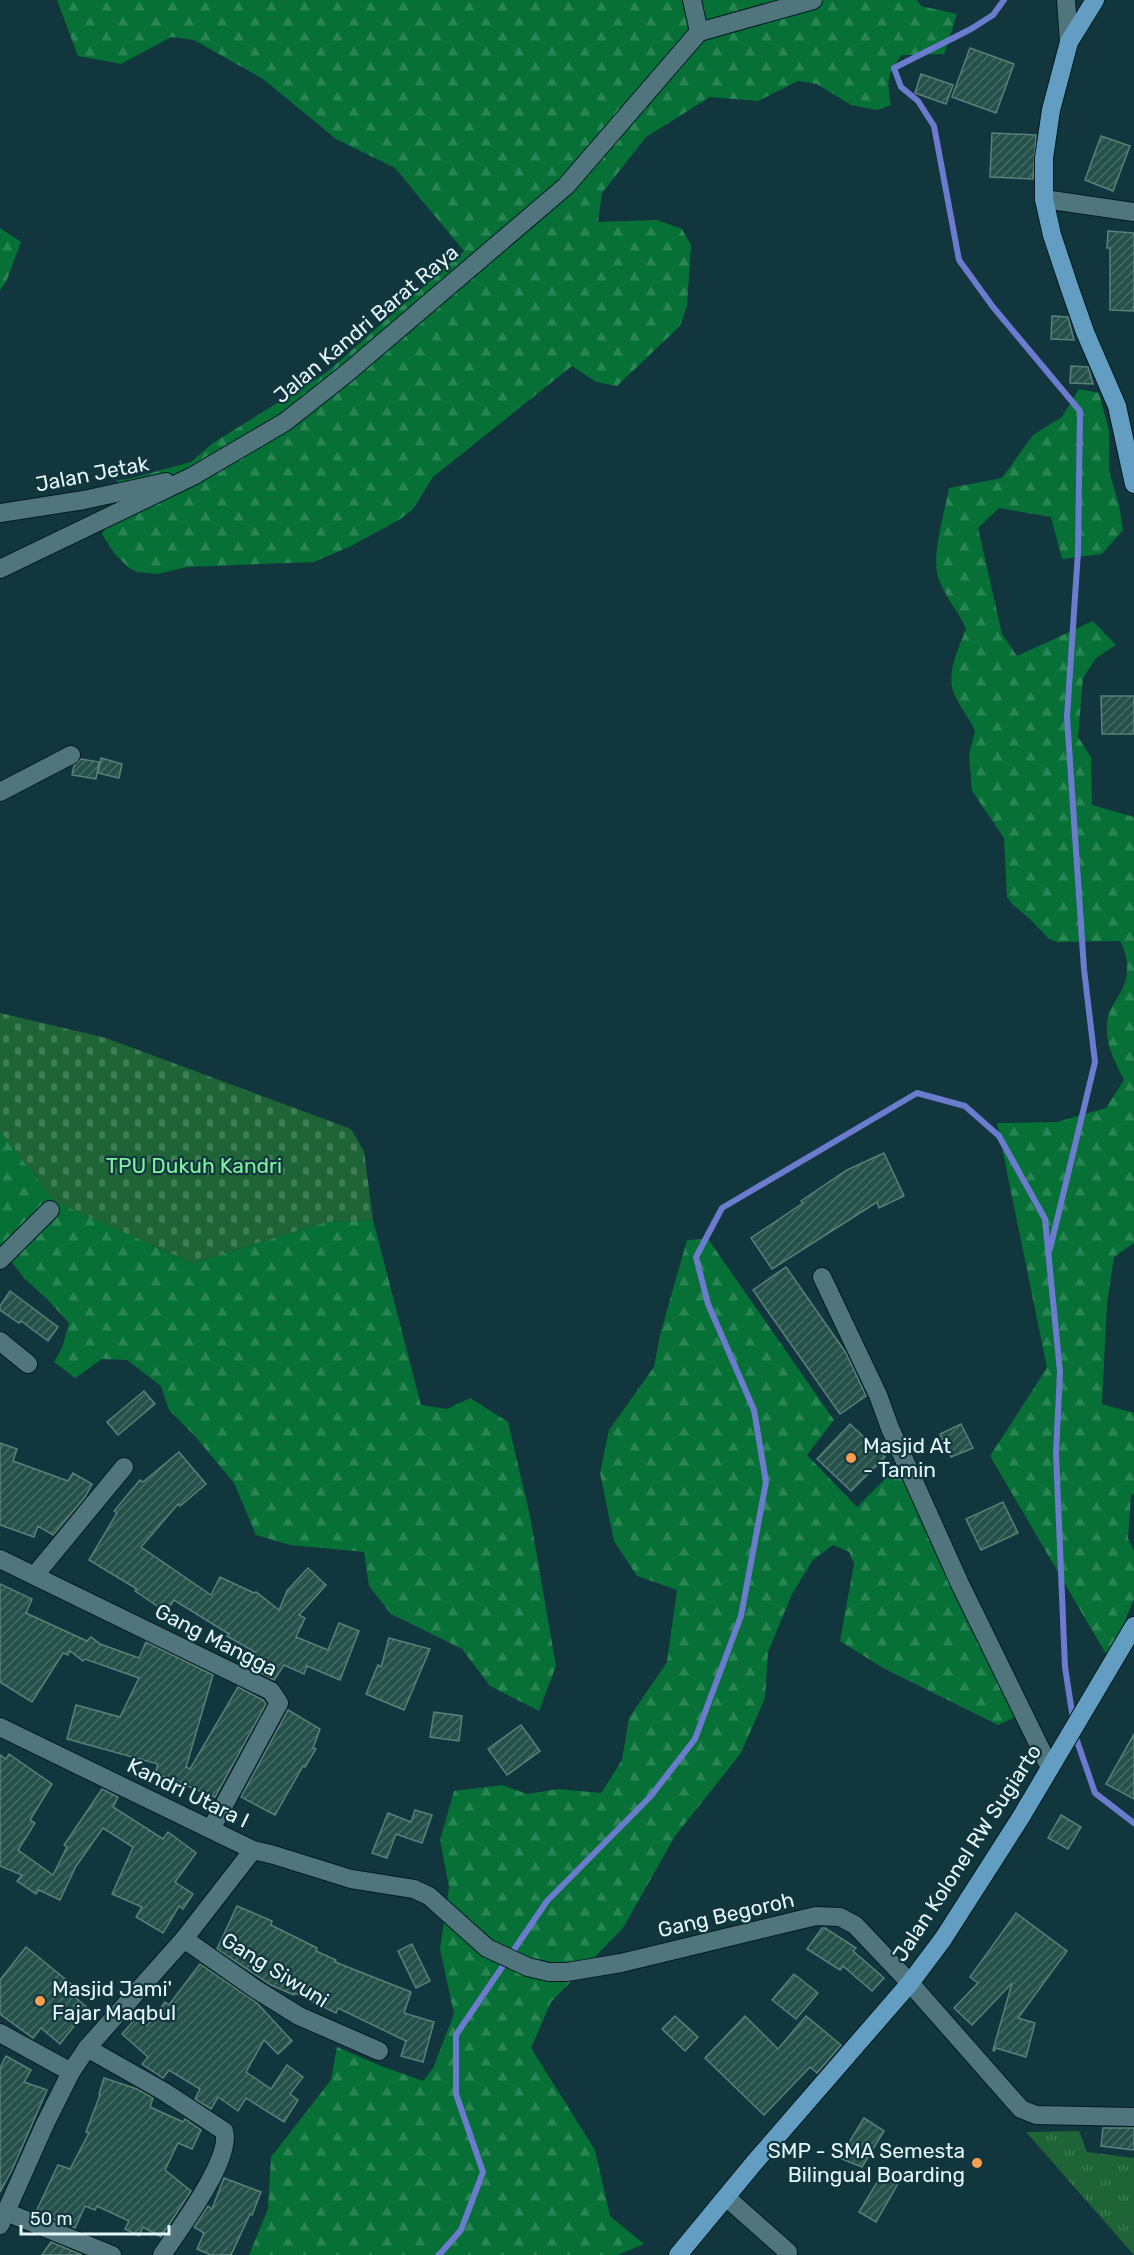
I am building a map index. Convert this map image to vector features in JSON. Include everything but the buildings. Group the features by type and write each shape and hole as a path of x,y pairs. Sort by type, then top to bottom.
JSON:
{"main road":[{"path":"1095,0 1069,42 1052,110 1044,158 1044,199 1052,235 1085,332 1128,431 1134,484"},
{"name":"Jalan Kolonel RW Sugiarto","path":"678,2255 910,1983 943,1940 1050,1768 1134,1626"}],"street":[{"path":"692,0 699,32 813,0"},
{"path":"1066,0 1069,42"},
{"name":"Jalan Kandri Barat Raya","path":"0,569 192,476 285,422 566,186 699,32"},
{"path":"1044,199 1134,212"},
{"name":"Jalan Jetak","path":"0,513 84,500 192,476"},
{"path":"0,792 71,755"},
{"path":"0,1260 50,1210"},
{"path":"822,1277 878,1395 890,1428 960,1584 1050,1768"},
{"path":"0,1341 28,1364"},
{"path":"35,1575 124,1467"},
{"name":"Gang Mangga","path":"0,1559 271,1691 277,1696 279,1703 211,1829"},
{"name":"Kandri Utara I","path":"0,1727 253,1850 183,1939 87,2048 71,2072 45,2124 3,2219"},
{"name":"Gang Begoroh","path":"253,1850 351,1879 414,1889 429,1896 487,1948 528,1967 549,1972 567,1972 621,1963 816,1916 840,1917 855,1925 910,1983 1021,2109 1030,2115 1134,2117"},
{"name":"Gang Siwuni","path":"183,1939 299,2016 379,2051"},
{"path":"0,2033 71,2072"},
{"path":"87,2048 163,2091 224,2131 226,2144 203,2195 162,2255"},
{"path":"726,2197 790,2254"},
{"path":"3,2219 112,2255"}],"green space":[{"path":"57,0 917,0 921,6 957,14 944,54 902,55 890,73 891,105 877,110 851,105 817,84 798,81 758,101 710,97 646,137 602,193 598,222 657,220 682,229 691,245 687,306 680,326 617,386 596,382 572,366 433,477 413,509 399,520 349,547 314,562 187,567 157,574 137,572 129,568 114,553 102,534 116,505 117,480 191,462 213,443 327,372 464,251 395,168 336,139 263,79 194,40 171,37 121,64 78,56"},
{"path":"0,228 21,242 6,282 0,290"},
{"path":"1079,389 1099,393 1109,431 1109,471 1119,505 1123,530 1102,554 1062,559 1051,517 999,508 978,528 1002,634 1017,656 1093,621 1116,645 1096,658 1083,678 1078,737 1091,757 1092,805 1134,817 1134,1243 1114,1257 1107,1303 1102,1404 1134,1413 1134,1494 1131,1495 1128,1538 1134,1551 1134,1599 1109,1659 990,1456 1047,1368 997,1123 1057,1122 1106,1108 1124,1080 1111,1053 1107,1023 1109,1013 1126,980 1127,963 1120,941 1057,942 1049,939 1007,897 1004,838 972,791 969,754 975,731 958,702 951,681 956,654 966,629 939,580 936,560 949,488 1002,478 1033,435 1062,417"},
{"name":"TPU Dukuh Kandri","path":"0,1013 106,1038 351,1129 364,1151 373,1220 326,1222 192,1263 54,1201 0,1131"},
{"path":"0,1131 55,1201 192,1263 326,1222 373,1220 421,1405 447,1409 470,1398 508,1422 530,1516 556,1666 539,1711 490,1686 462,1649 391,1614 369,1586 364,1552 290,1545 256,1535 234,1483 194,1435 169,1410 161,1386 127,1360 102,1359 75,1378 54,1362 62,1348 69,1323 25,1279 0,1247"},
{"path":"708,1239 834,1420 807,1455 857,1507 899,1465 1024,1713 998,1725 883,1668 840,1641 854,1564 849,1552 833,1545 813,1560 792,1594 768,1652 765,1698 741,1753 675,1836 623,1928 551,2002 531,2048 595,2150 610,2216 644,2244 618,2255 249,2255 268,2209 271,2157 331,2080 337,2047 423,2081 433,2068 454,2014 440,1949 449,1887 440,1840 454,1791 502,1785 527,1794 559,1789 601,1793 622,1760 629,1718 667,1662 677,1590 637,1576 614,1541 600,1473 609,1430 654,1367 660,1335 687,1240"},
{"path":"1079,2131 1087,2152 1134,2158 1134,2255 1026,2132"}],"waterway":[{"path":"1004,0 993,15 971,29 894,68 901,87 918,101 934,126 959,260 993,307 1080,411 1078,552 1067,717 1084,969 1095,1062 1050,1249"},
{"path":"439,2255 461,2230 483,2172 456,2094 456,2035 547,1901 650,1797 695,1739 741,1616 766,1482 754,1410 708,1304 696,1257 722,1208 917,1093 965,1106 999,1136 1045,1219 1060,1372 1056,1453 1065,1667 1073,1719"},
{"path":"1075,1735 1095,1793 1134,1823"}],"place":[{"name":"Masjid At - Tamin","path":"851,1458"},
{"name":"Masjid Jami' Fajar Maqbul","path":"40,2001"},
{"name":"SMP - SMA Semesta Bilingual Boarding","path":"977,2163"}]}
